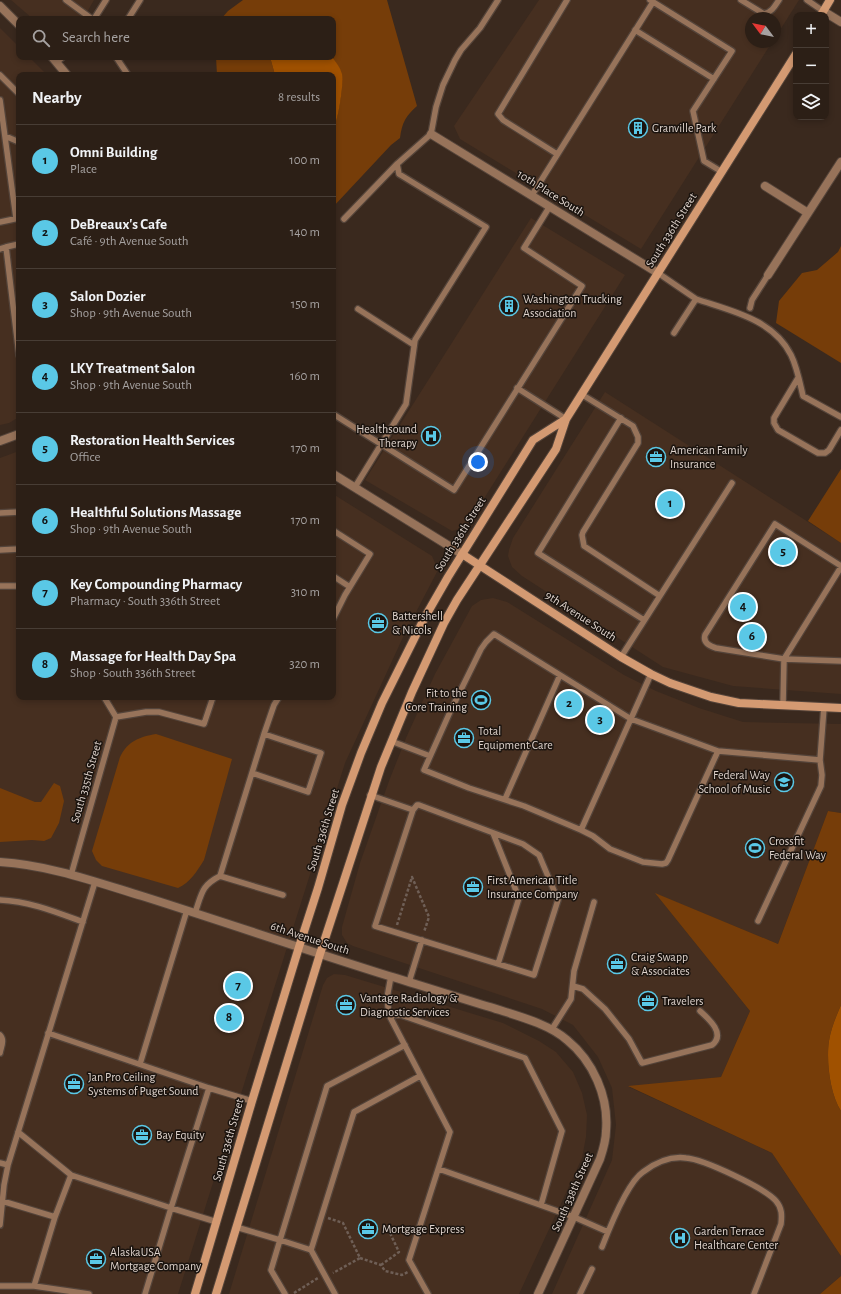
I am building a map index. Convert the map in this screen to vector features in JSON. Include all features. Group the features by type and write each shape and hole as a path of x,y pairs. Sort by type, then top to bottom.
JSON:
{"main road":[{"path":"823,12 830,0"},
{"name":"South 336th Street","path":"216,1294 370,796 391,740 429,654 457,600 556,449 566,419 581,394 793,59"},
{"name":"South 336th Street","path":"195,1294 342,805 382,702 425,617 462,554 533,440 566,419"},
{"name":"9th Avenue South","path":"462,554 621,657 651,674 682,687 711,697 751,704 841,708"}],"street":[{"path":"0,6 16,22"},
{"path":"829,16 841,22"},
{"path":"58,60 66,72"},
{"name":"10th Place South","path":"431,134 658,273"},
{"path":"768,275 841,162"},
{"path":"765,186 808,213"},
{"path":"0,441 16,435"},
{"name":"9th Avenue South","path":"336,476 462,554"},
{"name":"6th Avenue South","path":"0,862 26,865 95,882 191,911 320,954 518,1016 552,1030 566,1039 578,1051 594,1072"},
{"name":"South 338th Street","path":"538,1294 600,1159 604,1145 607,1130 604,1104 594,1072"}],"lane":[{"path":"66,0 89,16"},
{"path":"95,16 106,0"},
{"path":"130,16 140,0"},
{"path":"344,219 397,164 431,134 436,107 443,85 454,60 480,28 498,0"},
{"path":"557,154 503,120 498,114 567,0"},
{"path":"741,0 764,14 773,9 779,0"},
{"path":"807,0 821,12"},
{"path":"532,195 635,30 651,1 732,51 693,111 704,161 722,172"},
{"path":"635,30 714,79"},
{"path":"118,60 126,72"},
{"path":"0,75 16,91"},
{"path":"0,100 16,205"},
{"path":"5,136 16,141"},
{"path":"355,488 406,404 415,340 486,228 399,174 397,164"},
{"path":"336,416 454,490 582,286 524,248 550,206"},
{"path":"0,222 16,218"},
{"path":"16,245 3,248 16,335"},
{"path":"658,273 696,299 747,316 774,332 791,355 803,396 841,417"},
{"path":"750,308 752,300 768,275"},
{"path":"674,333 696,299"},
{"path":"358,310 414,345"},
{"path":"798,378 774,418 774,423 778,430 818,453 825,453 829,450 841,430"},
{"path":"517,388 566,419"},
{"path":"581,394 633,426 638,437 638,443 583,532 582,535 584,546 660,596"},
{"path":"621,418 538,553 644,620"},
{"path":"621,657 732,483"},
{"path":"0,513 16,512"},
{"path":"783,705 784,659 841,566 775,524 705,635 704,638 706,643 712,647 784,659 841,661"},
{"path":"336,533 370,554 336,613"},
{"path":"0,550 16,549"},
{"path":"336,578 350,587"},
{"path":"0,586 16,586"},
{"path":"718,751 668,860 666,863 658,864 643,862 610,849 593,836 581,830 505,799 469,788 424,770 481,649 494,634 631,719 718,751 820,760"},
{"path":"581,830 651,674"},
{"path":"505,799 560,675"},
{"path":"106,700 116,717 146,712 159,712 204,724 212,700"},
{"path":"140,1064 191,911 207,884 220,876 264,734 277,700"},
{"path":"758,921 821,786 822,775 820,760 824,708"},
{"name":"South 335th Street","path":"71,875 116,717"},
{"path":"252,773 308,792 321,753 264,734"},
{"path":"391,740 430,756"},
{"path":"370,796 413,810"},
{"path":"420,805 492,833 523,844 537,852 558,900 534,975 375,926 415,807 420,805"},
{"path":"492,833 519,898 498,964"},
{"path":"220,876 283,895"},
{"path":"0,1225 2,1185 95,882"},
{"path":"0,900 39,906 83,922"},
{"path":"552,1030 571,999 574,971 594,902"},
{"path":"409,982 422,940"},
{"path":"391,976 387,998 389,1014 450,1132 409,1260 428,1294"},
{"path":"573,986 583,989 605,1009 629,1039 642,1062 712,1046 717,1036 714,1026 700,1011"},
{"path":"389,1014 400,1015 525,1058 562,1131 541,1205"},
{"path":"48,1033 209,1088 252,1101"},
{"path":"0,1035 3,1041 0,1053"},
{"path":"285,1294 271,1270 327,1086 405,1045"},
{"path":"311,1250 354,1112 420,1076"},
{"path":"145,1294 209,1088"},
{"path":"18,1132 71,1175 217,1222"},
{"path":"602,1247 632,1182 642,1172 668,1159 686,1158 698,1160 758,1187 772,1197 781,1208 781,1224 754,1294"},
{"path":"0,1163 8,1165"},
{"path":"439,1169 574,1217 608,1232"},
{"path":"34,1286 55,1218 71,1175"},
{"path":"2,1201 55,1218"},
{"path":"236,1227 311,1250 335,1294"},
{"path":"580,1294 592,1269"},
{"path":"0,1286 34,1286 89,1294"}],"path":[{"path":"395,932 412,877 429,917 422,940"},
{"path":"322,1216 343,1223 360,1258"},
{"path":"381,1265 399,1252 390,1233"},
{"path":"291,1294 360,1258 381,1265 385,1271 402,1275 414,1269"}],"shaded area":[{"path":"11,0 94,0 85,16 30,16"},
{"path":"243,0 387,0 417,106 405,120 400,138 391,145 336,204 336,123 341,98 342,77 334,60 336,60 336,16 224,16"},
{"path":"539,0 799,0 781,28 781,12 745,12 745,48 768,48 641,249 460,139 454,126"},
{"path":"0,28 16,44 16,60 32,60 44,72 16,72 16,419 9,423 0,425"},
{"path":"216,60 271,60 274,72 217,72"},
{"path":"271,60 334,60 342,74 340,102 336,122 336,72 274,72"},
{"path":"531,218 625,275 466,527 452,531 365,480"},
{"path":"841,246 841,363 776,323 779,301 802,273 817,270 838,252"},
{"path":"605,392 841,543 841,694 733,686 663,667 522,576 512,567 508,556 513,538"},
{"path":"16,452 16,700 336,700 336,496 432,556 438,570 404,635 345,763 178,1294 0,1294 0,458"},
{"path":"841,469 841,543 808,521"},
{"path":"493,598 507,602 624,675 656,691 699,708 743,722 841,724 841,813 828,811 778,944 656,894 750,1011 721,1077 629,1087 772,1153 841,1256 841,1276 820,1294 552,1294 612,1160 616,1125 612,1088 598,1057 573,1025 542,1009 353,946 347,943 342,935 342,927 360,863 406,738 435,674 472,606 481,600"},
{"path":"156,734 232,759 204,860 190,880 178,888 102,866 96,860 92,851 120,757 130,743 139,738"},
{"path":"54,783 60,786 64,801 59,823 51,838 44,841 32,840 0,842 0,788 35,802 41,802"},
{"path":"828,811 841,813 841,1005 831,1032 828,1058 834,1096 841,1111 841,1256 772,1153 628,1086 721,1077 750,1011 655,893 778,944"},
{"path":"334,974 345,975 503,1023 539,1041 556,1052 573,1072 582,1093 587,1115 586,1137 582,1158 519,1294 229,1294 323,985 327,978"},
{"path":"841,1005 841,1111 834,1096 832,1087 828,1049 831,1032"},
{"path":"841,1276 841,1294 820,1294"}],"place":[{"name":"Granville Park","path":"638,128"},
{"name":"Washington Trucking Association","path":"509,306"},
{"name":"Healthsound Therapy","path":"431,436"},
{"name":"American Family Insurance","path":"656,457"},
{"name":"Omni Building","path":"670,504"},
{"name":"Restoration Health Services","path":"783,552"},
{"name":"LKY Treatment Salon","path":"743,607"},
{"name":"Battershell & Nicols","path":"378,623"},
{"name":"Healthful Solutions Massage","path":"752,637"},
{"name":"Fit to the Core Training","path":"481,700"},
{"name":"DeBreaux's Cafe","path":"569,704"},
{"name":"Salon Dozier","path":"600,720"},
{"name":"Total Equipment Care","path":"464,738"},
{"name":"Federal Way School of Music","path":"784,782"},
{"name":"Crossfit Federal Way","path":"755,848"},
{"name":"First American Title Insurance Company","path":"473,887"},
{"name":"Craig Swapp & Associates","path":"617,964"},
{"name":"Key Compounding Pharmacy","path":"238,986"},
{"name":"Travelers","path":"648,1001"},
{"name":"Vantage Radiology & Diagnostic Services","path":"346,1005"},
{"name":"Massage for Health Day Spa","path":"229,1018"},
{"name":"Jan Pro Ceiling Systems of Puget Sound","path":"74,1084"},
{"name":"Bay Equity","path":"142,1135"},
{"name":"Mortgage Express","path":"368,1229"},
{"name":"Garden Terrace Healthcare Center","path":"680,1238"},
{"name":"AlaskaUSA Mortgage Company","path":"96,1259"}]}
